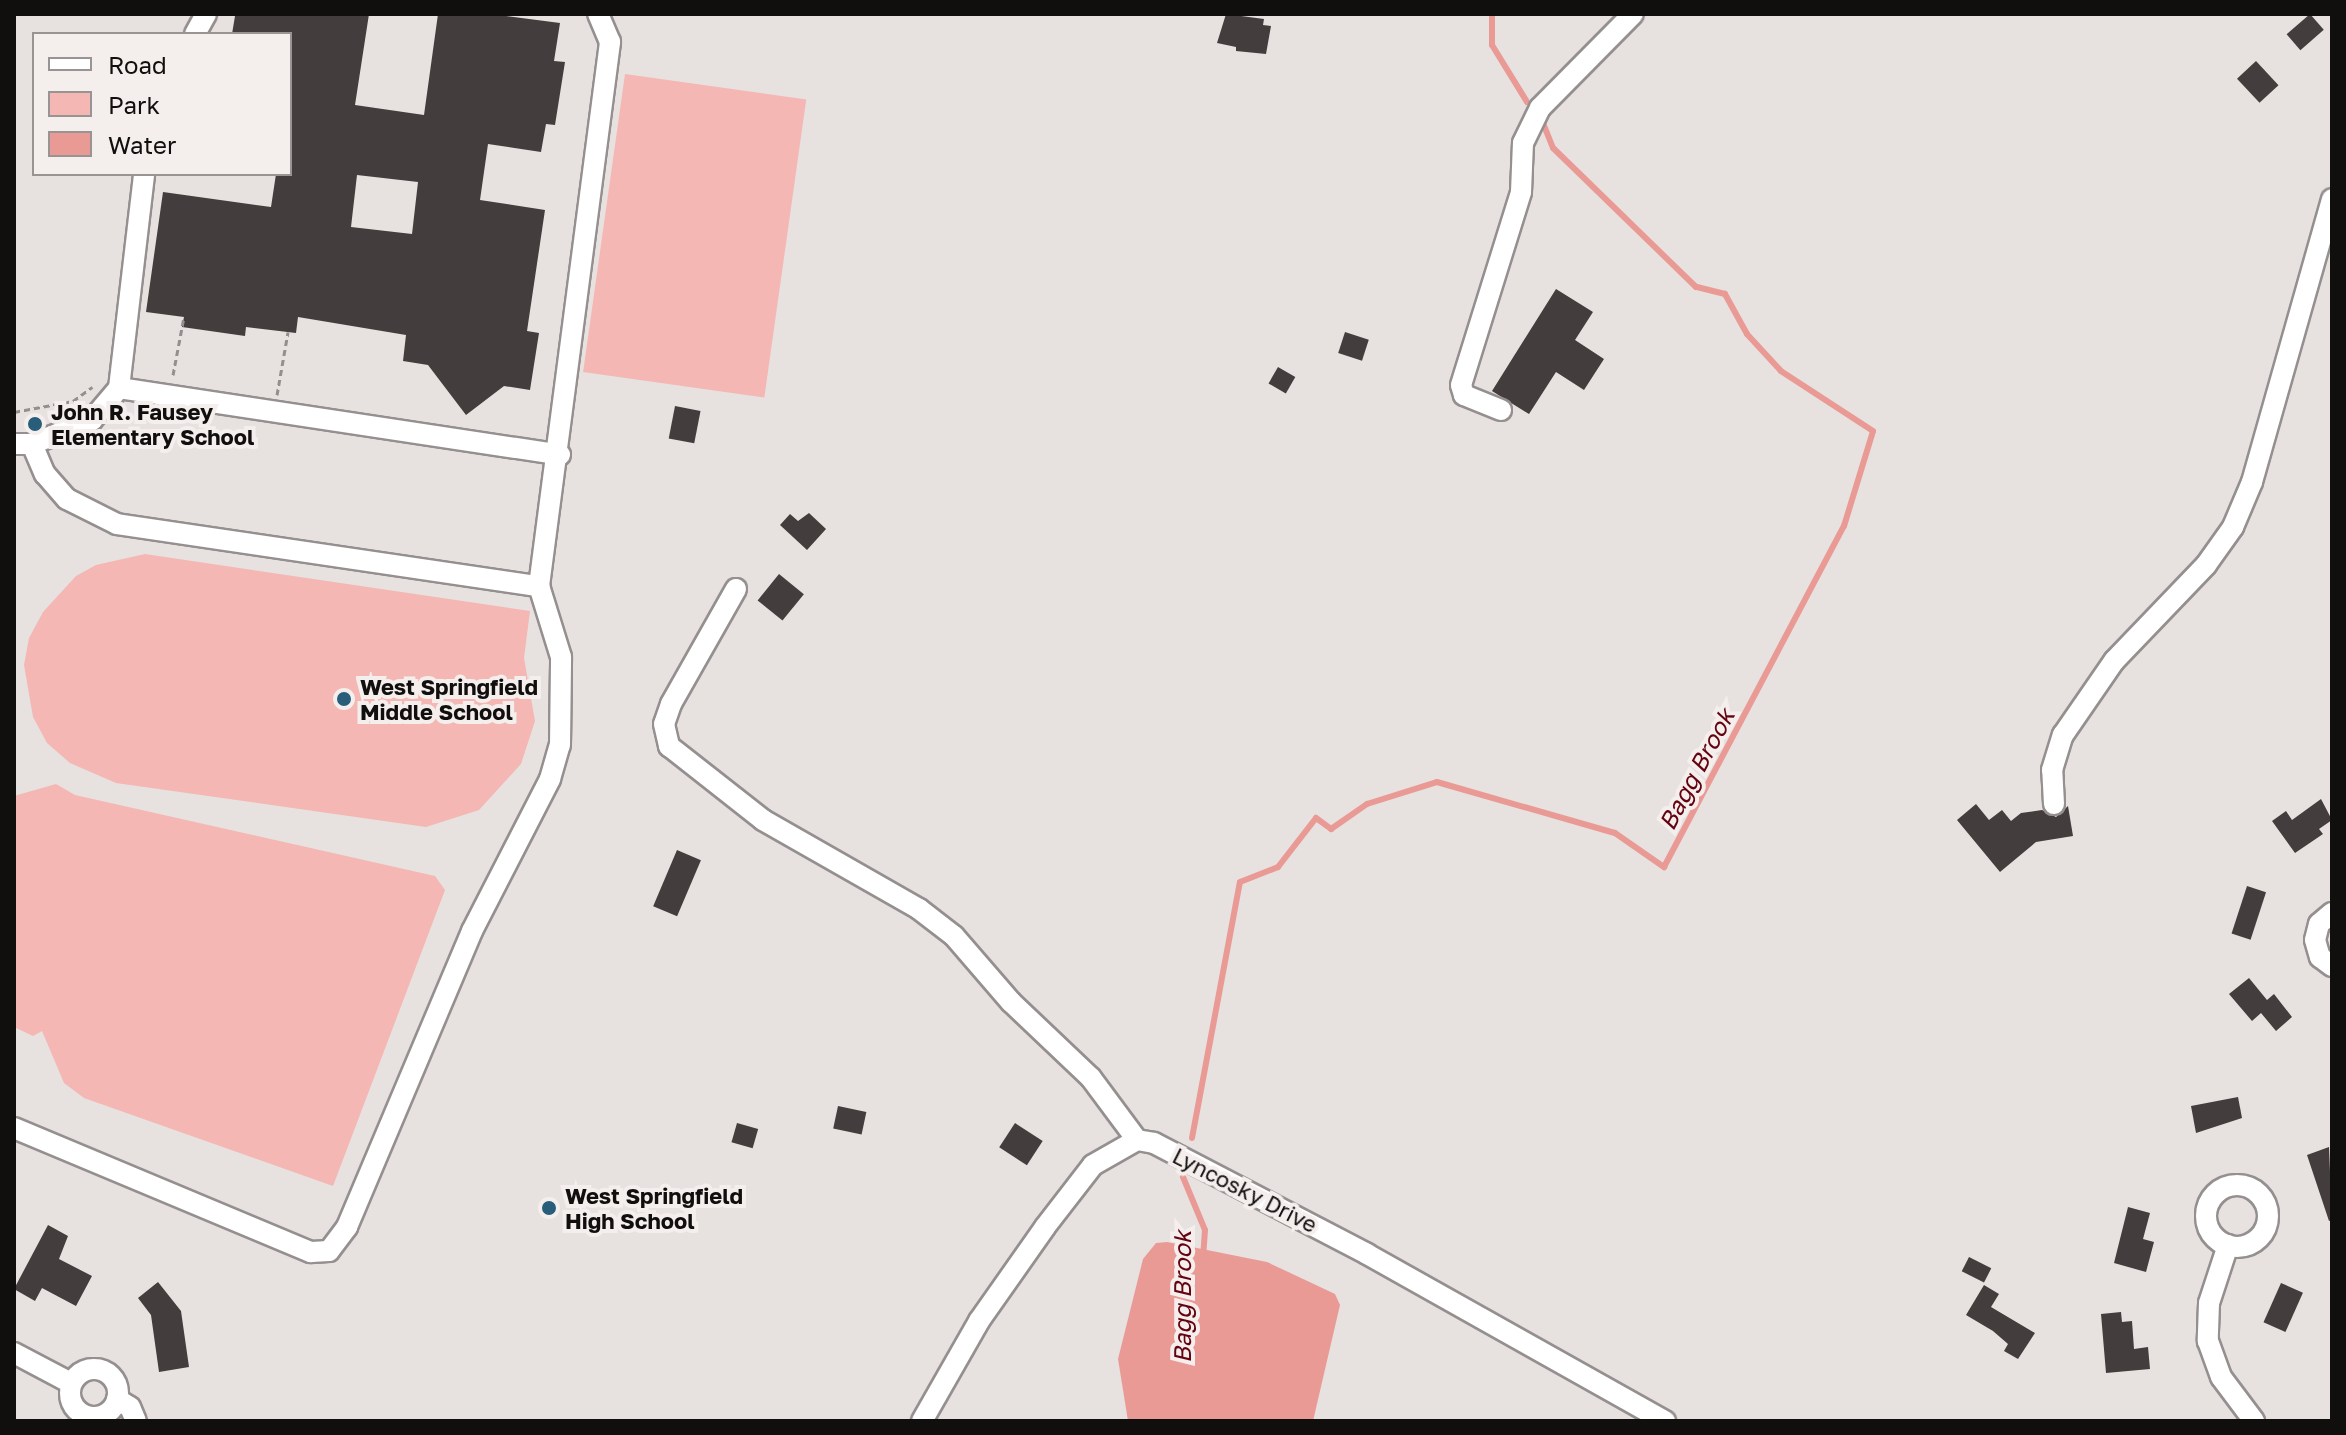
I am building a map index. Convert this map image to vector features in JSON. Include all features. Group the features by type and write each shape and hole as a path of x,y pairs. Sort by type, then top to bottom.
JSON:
{"street":[{"path":"196,32 206,14"},
{"path":"14,1128 311,1252 329,1251 337,1244 472,931 550,779 560,745 561,657 539,586 560,455 610,42 598,14"},
{"path":"1501,410 1464,395 1461,385 1521,192 1523,143 1540,108 1633,14"},
{"path":"144,176 110,383 92,420 23,444 67,499 117,524 539,586"},
{"path":"2054,804 2052,770 2063,735 2114,661 2206,565 2233,527 2252,482 2332,199"},
{"path":"110,383 560,455"},
{"path":"736,589 671,704 664,724 669,746 763,820 908,903 954,936 1011,1002 1091,1078 1137,1140 1093,1165 1045,1227 979,1321 922,1421"},
{"path":"2332,913 2319,924 2315,940 2320,957 2332,966"},
{"name":"Lyncosky Drive","path":"1137,1140 1154,1143 1343,1241 1665,1421"},
{"path":"2228,1245 2209,1303 2208,1341 2221,1377 2254,1421"},
{"path":"14,1353 71,1383"},
{"path":"86,1370 102,1370 114,1380 117,1399 105,1414 82,1418 71,1399 71,1383 86,1370"},
{"path":"117,1399 130,1407 136,1421"}],"path":[{"path":"172,383 184,317"},
{"path":"276,398 288,332"},
{"path":"14,412 73,401 110,383"}],"green space":[{"path":"625,74 806,99 764,398 583,372"},
{"path":"145,554 530,611 524,658 535,721 521,764 479,810 426,827 116,783 70,763 47,743 33,717 24,665 29,638 43,612 76,576 96,565"},
{"path":"56,784 75,795 435,876 445,890 333,1186 84,1098 64,1083 42,1031 33,1036 14,1027 14,796"}],"water":[{"path":"1167,1242 1267,1262 1335,1294 1340,1305 1313,1421 1128,1421 1118,1359 1143,1259 1156,1243"}],"building":[{"path":"369,14 355,105 424,115 438,14 490,14 560,23 554,61 565,62 555,125 546,124 541,152 488,144 480,200 545,210 527,331 539,333 530,390 504,386 466,415 428,365 403,361 406,335 298,317 296,333 246,327 245,336 182,327 184,317 146,312 163,192 271,207 276,176 292,176 292,32 232,32 235,16","holes":["357,175 418,182 412,234 351,227"]},
{"path":"1226,14 1264,19 1263,25 1271,26 1266,54 1236,51 1236,47 1217,43"},
{"path":"2310,14 2324,30 2300,50 2287,34"},
{"path":"2256,61 2279,85 2259,103 2237,79"},
{"path":"1556,289 1593,312 1575,340 1604,359 1584,390 1556,372 1529,414 1492,391"},
{"path":"1345,332 1369,340 1362,361 1338,353"},
{"path":"1278,367 1295,377 1286,393 1268,383"},
{"path":"675,406 701,411 694,443 669,438"},
{"path":"809,513 826,529 807,550 780,525 790,514 798,521"},
{"path":"779,574 804,594 782,621 758,600"},
{"path":"2321,799 2332,820 2319,829 2323,834 2295,853 2272,821 2286,811 2292,820"},
{"path":"1976,804 1989,820 2002,810 2011,821 2021,813 2042,810 2056,817 2068,806 2073,836 2036,842 2000,872 1957,820"},
{"path":"677,850 701,860 677,916 653,906"},
{"path":"2247,886 2266,892 2251,940 2232,934"},
{"path":"2249,978 2267,1000 2274,994 2292,1017 2276,1031 2261,1013 2252,1021 2229,994"},
{"path":"2238,1097 2242,1118 2196,1133 2191,1106"},
{"path":"838,1106 866,1112 862,1135 833,1128"},
{"path":"737,1123 758,1129 753,1148 731,1142"},
{"path":"1015,1123 1043,1141 1027,1165 999,1147"},
{"path":"2329,1147 2332,1220 2329,1221 2307,1155"},
{"path":"2128,1207 2150,1213 2143,1239 2154,1242 2146,1272 2114,1263"},
{"path":"48,1225 68,1236 59,1259 92,1276 76,1306 42,1288 35,1301 14,1289"},
{"path":"1969,1257 1991,1268 1984,1283 1962,1271"},
{"path":"158,1282 181,1311 189,1367 159,1372 151,1315 138,1298"},
{"path":"2281,1283 2303,1293 2285,1332 2264,1322"},
{"path":"1984,1285 1999,1294 1991,1307 2035,1333 2018,1359 2004,1351 2008,1344 1993,1331 1966,1315"},
{"path":"2121,1312 2122,1322 2132,1321 2134,1349 2148,1347 2150,1369 2106,1373 2101,1314"}],"waterway":[{"name":"Bagg Brook","path":"1492,14 1492,45 1527,102"},
{"name":"Bagg Brook","path":"1192,1138 1240,882 1278,867 1316,818 1331,829 1367,804 1437,782 1615,833 1664,867 1844,526 1873,431 1781,371 1747,334 1725,294 1696,287 1553,148 1543,123"},
{"name":"Bagg Brook","path":"1183,1177 1205,1230 1203,1257"}],"place":[{"name":"John R. Fausey Elementary School","path":"35,424"},
{"name":"West Springfield Middle School","path":"344,699"},
{"name":"West Springfield High School","path":"549,1208"}]}
